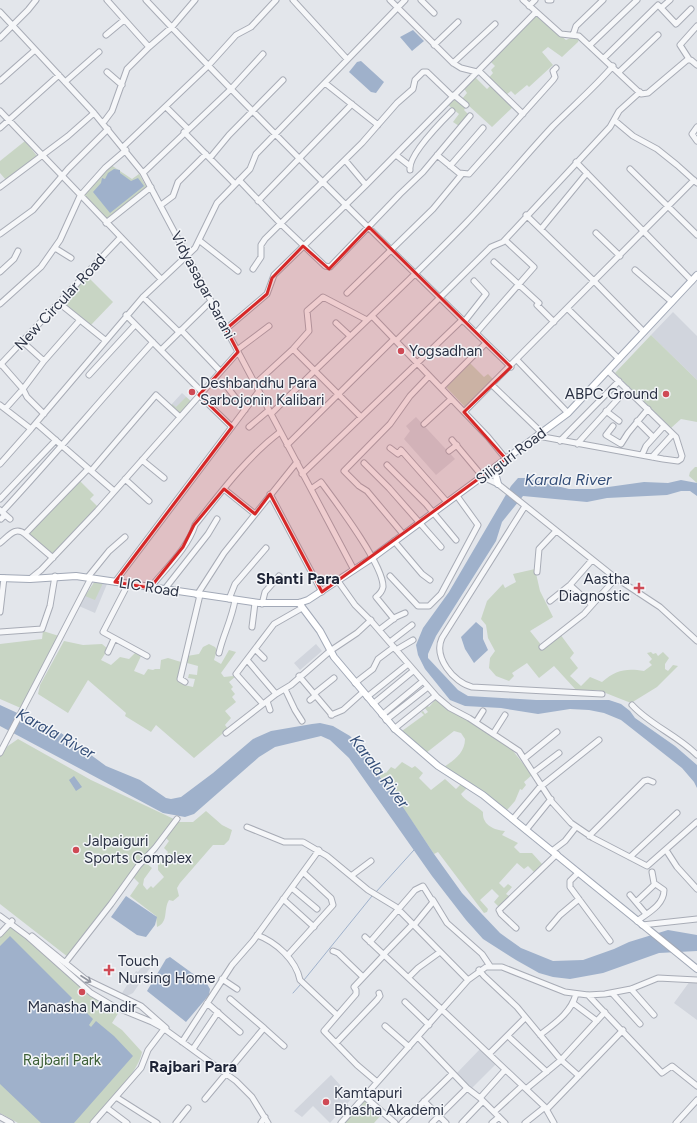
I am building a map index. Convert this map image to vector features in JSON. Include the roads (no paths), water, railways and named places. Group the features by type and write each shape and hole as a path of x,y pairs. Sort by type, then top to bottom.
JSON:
{"main road":[{"name":"Siliguri Road","path":"300,605 372,558 494,469 568,412 697,276"},
{"path":"494,469 500,485"},
{"name":"LIC Road","path":"2,578 30,579 55,576 90,578 258,603 300,605"},
{"path":"300,605 325,639 330,651 394,729 438,766 480,792 679,956 697,969"}],"street":[{"path":"0,38 36,0"},
{"path":"107,0 149,47"},
{"path":"146,0 230,89 511,367"},
{"path":"103,123 112,111 127,69 172,27 196,0"},
{"path":"0,304 42,267 55,248 80,196 105,168 208,66 236,35 251,28 276,0"},
{"path":"293,0 347,60"},
{"path":"390,0 453,63 461,68 478,71 523,114"},
{"path":"0,463 44,414 126,315 161,279 187,256 200,241 217,203 250,169 256,154 405,0"},
{"path":"421,0 434,13"},
{"path":"523,0 561,34 568,36 578,35 644,94 648,93 689,59"},
{"path":"529,6 535,0"},
{"path":"573,35 576,26 603,0"},
{"path":"590,45 637,0"},
{"path":"661,8 670,0"},
{"path":"604,58 658,5 676,24 692,9"},
{"name":"Vidyasagar Sarani","path":"0,12 103,123 124,148 148,181 354,570"},
{"path":"226,329 267,294 272,278 396,155 536,12"},
{"path":"106,35 124,20"},
{"path":"434,45 458,22"},
{"path":"453,63 495,24"},
{"path":"697,26 680,45 689,59 697,65"},
{"path":"619,72 658,35"},
{"path":"0,81 35,50"},
{"path":"65,82 99,52"},
{"path":"143,174 230,89 263,54"},
{"path":"250,426 270,412 416,273 467,222 554,125 596,85 613,66"},
{"path":"437,156 462,174 469,174 472,172 553,80 555,77 553,72 556,68"},
{"path":"107,72 122,85"},
{"path":"253,269 262,255 262,243 413,89 415,80 423,72 426,72 453,96 466,105"},
{"path":"0,128 59,75"},
{"path":"161,205 173,196 178,182 208,156 283,80"},
{"path":"325,82 378,125"},
{"path":"287,445 491,247 500,244 505,240 526,215 610,127 619,111 640,92"},
{"path":"258,201 301,159 352,104"},
{"path":"166,107 208,156 258,201 303,246 325,266 330,267 400,194 424,172 470,116"},
{"path":"0,111 120,238 161,279"},
{"path":"396,155 410,168 426,138 452,111"},
{"path":"0,187 68,136 94,113"},
{"path":"464,412 518,360 668,206 695,182 667,157 644,141 633,136 614,120"},
{"path":"697,127 692,134 697,141"},
{"path":"450,166 483,128"},
{"path":"0,234 33,210 62,176 108,129"},
{"path":"345,160 366,185"},
{"path":"576,162 692,281"},
{"path":"630,169 697,236"},
{"path":"541,229 586,173"},
{"path":"347,293 433,209 462,174"},
{"path":"106,223 151,187"},
{"path":"526,215 644,332"},
{"path":"596,233 620,256"},
{"name":"New Circular Road","path":"1,365 120,238"},
{"path":"476,333 534,267 505,240"},
{"path":"200,241 238,270"},
{"path":"55,248 72,258"},
{"path":"0,272 14,259 18,251"},
{"path":"494,262 538,303 537,305 554,322"},
{"path":"635,270 672,302"},
{"path":"302,474 417,363 463,321 486,294 474,281"},
{"path":"143,297 220,371"},
{"path":"255,384 293,349 310,329 306,318 307,311 323,297 367,320"},
{"path":"161,350 211,301"},
{"path":"60,303 104,340"},
{"path":"568,309 619,359"},
{"path":"126,315 161,350 232,427"},
{"path":"372,316 451,398 506,460"},
{"path":"6,408 80,320"},
{"path":"336,323 350,336"},
{"path":"89,375 135,324"},
{"path":"30,579 42,570 97,510 201,394 237,351 269,326"},
{"path":"23,342 44,361"},
{"path":"1,519 46,464 153,342"},
{"path":"441,388 486,343"},
{"path":"293,349 361,417"},
{"path":"95,352 103,359"},
{"path":"518,360 568,412"},
{"path":"1,365 28,398 44,414"},
{"path":"492,385 540,434 560,441 677,461 681,459 682,456 677,438 608,371"},
{"path":"403,534 367,491 359,486 344,471 390,424 410,396 429,376"},
{"path":"560,441 619,381"},
{"path":"228,388 245,410"},
{"path":"577,444 627,389"},
{"path":"115,582 259,391"},
{"path":"25,534 90,470 156,395 180,417"},
{"path":"424,424 451,398"},
{"path":"0,405 6,408 31,429"},
{"path":"613,426 606,435 621,444 637,421 648,410"},
{"path":"606,411 619,421"},
{"path":"637,421 653,437"},
{"path":"36,423 114,491"},
{"path":"642,455 646,446 664,426"},
{"path":"150,588 183,547 194,531 195,525 224,488 267,442 280,432"},
{"path":"652,457 673,434"},
{"path":"0,499 56,440"},
{"path":"452,440 483,477 500,485 592,560 660,608 696,638"},
{"path":"449,451 457,446"},
{"path":"390,448 398,454 401,450 447,502"},
{"path":"39,458 46,464"},
{"path":"142,460 164,478"},
{"path":"185,682 180,679 182,665 194,624 198,595 209,575 270,494 297,462"},
{"path":"364,463 389,488 418,523 441,547"},
{"path":"387,465 433,513 456,540"},
{"path":"125,479 150,501"},
{"path":"311,489 321,482 346,516 372,558 382,584 382,591 376,597 394,619"},
{"path":"224,488 255,514"},
{"path":"270,494 322,592"},
{"path":"390,576 418,606 429,606 441,594 478,526 457,496"},
{"path":"524,505 442,638 439,648 442,656 456,679 472,687 602,694"},
{"path":"164,590 203,540 216,519"},
{"path":"0,543 16,530 20,530 53,558"},
{"path":"537,572 539,549 556,531"},
{"path":"0,753 90,578 109,552 125,537"},
{"path":"394,541 422,574 430,580"},
{"path":"219,653 223,635 232,616 233,587 266,548"},
{"path":"550,601 570,585 592,560"},
{"path":"42,570 44,578"},
{"path":"0,632 42,629 50,606 55,576"},
{"path":"252,627 258,603 265,592 279,576"},
{"path":"0,612 2,578"},
{"path":"542,647 575,622 616,578"},
{"path":"338,581 351,600 371,620 435,696 450,708 476,722 516,748 525,758 550,799 576,827 589,836 648,866 697,822"},
{"path":"128,584 101,634 114,639 146,656"},
{"path":"570,585 592,605"},
{"path":"270,710 234,672 248,660 276,622 300,605"},
{"path":"379,630 405,613"},
{"path":"226,734 276,694 285,689 330,651 354,635 371,620"},
{"path":"390,642 412,625"},
{"path":"108,652 114,639"},
{"path":"355,683 373,668 378,659 413,640"},
{"path":"255,649 264,658"},
{"path":"248,660 276,694"},
{"path":"299,676 331,715 343,710 408,664"},
{"path":"182,665 187,672"},
{"path":"373,704 413,671"},
{"path":"310,700 334,678"},
{"path":"384,717 423,681"},
{"path":"384,717 428,687"},
{"path":"285,689 291,705 302,721"},
{"path":"394,729 435,696"},
{"path":"632,705 642,715 685,744 697,755"},
{"path":"476,722 483,711"},
{"path":"492,733 502,716"},
{"path":"525,758 557,732"},
{"path":"513,819 542,785 599,740"},
{"path":"534,772 559,753"},
{"path":"589,836 644,782 648,780 653,782"},
{"path":"526,830 550,799"},
{"path":"630,857 677,814"},
{"path":"65,963 139,865 155,848 177,819"},
{"path":"247,827 280,841 303,842 319,850 369,891 393,904 468,980"},
{"path":"516,928 501,914 499,910 555,853 576,827"},
{"path":"182,1042 235,960 257,935 304,873 319,850"},
{"path":"666,850 677,867 697,889"},
{"path":"351,876 371,861"},
{"path":"640,923 646,914 658,904 664,895 664,890 655,884 652,872"},
{"path":"287,956 332,907 333,903 331,898 304,873"},
{"path":"578,873 570,881 569,885 610,941"},
{"path":"636,902 655,884"},
{"path":"370,942 420,886 424,887 446,923 482,954 490,966"},
{"path":"292,888 317,909"},
{"path":"630,895 646,914"},
{"path":"283,899 314,927"},
{"path":"549,928 560,915 578,899"},
{"path":"377,1082 357,1065 324,1031 355,996 357,991 354,987 430,907 433,900"},
{"path":"0,913 75,979 99,998 152,1022 172,1034"},
{"path":"640,923 695,920 697,915"},
{"path":"0,916 11,922 95,984 127,998 146,1009 172,1034 248,1092 268,1123"},
{"path":"0,934 11,922"},
{"path":"257,935 272,943 287,956 304,985 337,1016"},
{"path":"365,937 546,1108 554,1123"},
{"path":"333,951 363,977"},
{"path":"409,978 418,968 440,952"},
{"path":"340,1123 365,1097 468,980 480,970 490,966 502,966 566,992 588,995 612,993 631,989 658,978 697,980"},
{"path":"480,970 492,984 517,1007 560,1060 579,1076"},
{"path":"222,979 237,989"},
{"path":"631,989 654,1015"},
{"path":"337,1043 377,1000 380,996 379,993"},
{"path":"612,993 640,1024"},
{"path":"540,1035 566,1014 573,1003 576,994"},
{"path":"588,995 623,1030 662,1073 672,1066 697,1086"},
{"path":"230,999 284,1046"},
{"path":"405,1002 429,1025"},
{"path":"207,1003 240,1032"},
{"path":"573,1003 596,1021"},
{"path":"192,1049 218,1012"},
{"path":"494,1112 524,1087 547,1072 605,1012"},
{"path":"489,1054 525,1018"},
{"path":"385,1026 409,1047"},
{"path":"205,1099 264,1028"},
{"path":"93,1123 141,1068 148,1050 164,1029"},
{"path":"525,1123 546,1108 623,1030"},
{"path":"508,1036 547,1072"},
{"path":"418,1037 452,1074 482,1100 505,1123"},
{"path":"462,1123 505,1070"},
{"path":"402,1123 452,1074"},
{"path":"432,1123 467,1088"},
{"path":"116,1097 157,1123"},
{"path":"365,1097 395,1123"},
{"path":"676,1123 697,1100"},
{"path":"424,1101 446,1123"},
{"path":"344,1107 350,1113"},
{"path":"107,1108 127,1123"},
{"path":"176,1123 188,1108"},
{"path":"0,1117 8,1122"},
{"path":"261,1123 265,1117"},
{"path":"492,1123 499,1117"}],"water":[{"path":"413,30 424,41 412,51 400,37"},
{"path":"361,61 384,82 376,93 371,92 349,72 357,62"},
{"path":"114,169 120,170 120,173 131,181 138,178 144,186 110,213 93,192 101,183 102,178 105,179 108,173"},
{"path":"518,478 525,478 569,489 594,489 644,482 668,483 681,480 697,483 697,496 690,491 681,491 667,495 607,498 587,502 523,496 502,522 496,541 436,636 428,654 428,658 458,690 468,696 536,700 609,700 621,704 630,711 635,718 675,746 697,765 697,788 682,768 621,720 604,713 589,710 570,709 538,714 501,708 465,706 450,700 425,669 418,655 416,645 423,628 449,592 511,486"},
{"path":"476,622 483,628 483,639 488,650 474,663 465,649 461,637"},
{"name":"Karala River","path":"0,705 61,733 106,766 140,780 166,798 171,799 181,797 213,773 253,739 271,731 312,724 320,723 333,726 350,736 361,747 382,780 391,789 462,893 500,933 521,948 553,961 583,960 629,942 668,930 697,935 697,951 659,953 603,973 570,979 553,977 539,973 516,960 483,939 466,920 432,876 349,758 330,740 321,736 275,747 259,757 194,814 185,817 163,813 0,726"},
{"path":"74,776 82,787 76,791 69,780"},
{"path":"126,896 157,917 155,925 146,937 137,935 111,917"},
{"name":"Rajbari Park","path":"10,936 72,998 67,1005 71,1009 77,1003 93,1019 89,1025 91,1027 96,1021 114,1036 133,1056 74,1123 41,1123 0,1084 0,946"},
{"path":"170,957 207,984 210,989 209,995 186,1022 147,991 166,959"}],"waterway":[{"path":"376,892 414,850"},
{"path":"304,980 372,896"},
{"path":"293,993 301,984"}],"place":[{"name":"Yogsadhan","path":"401,351"},
{"name":"Deshbandhu Para Sarbojonin Kalibari","path":"192,392"},
{"name":"ABPC Ground","path":"666,394"},
{"name":"Aastha Diagnostic","path":"639,588"},
{"name":"Jalpaiguri Sports Complex","path":"76,850"},
{"name":"Touch Nursing Home","path":"109,970"},
{"name":"Manasha Mandir","path":"82,992"},
{"name":"Kamtapuri Bhasha Akademi","path":"326,1102"}],"district":[{"name":"Shanti Para","path":"298,578"},
{"name":"Rajbari Para","path":"193,1066"}]}
